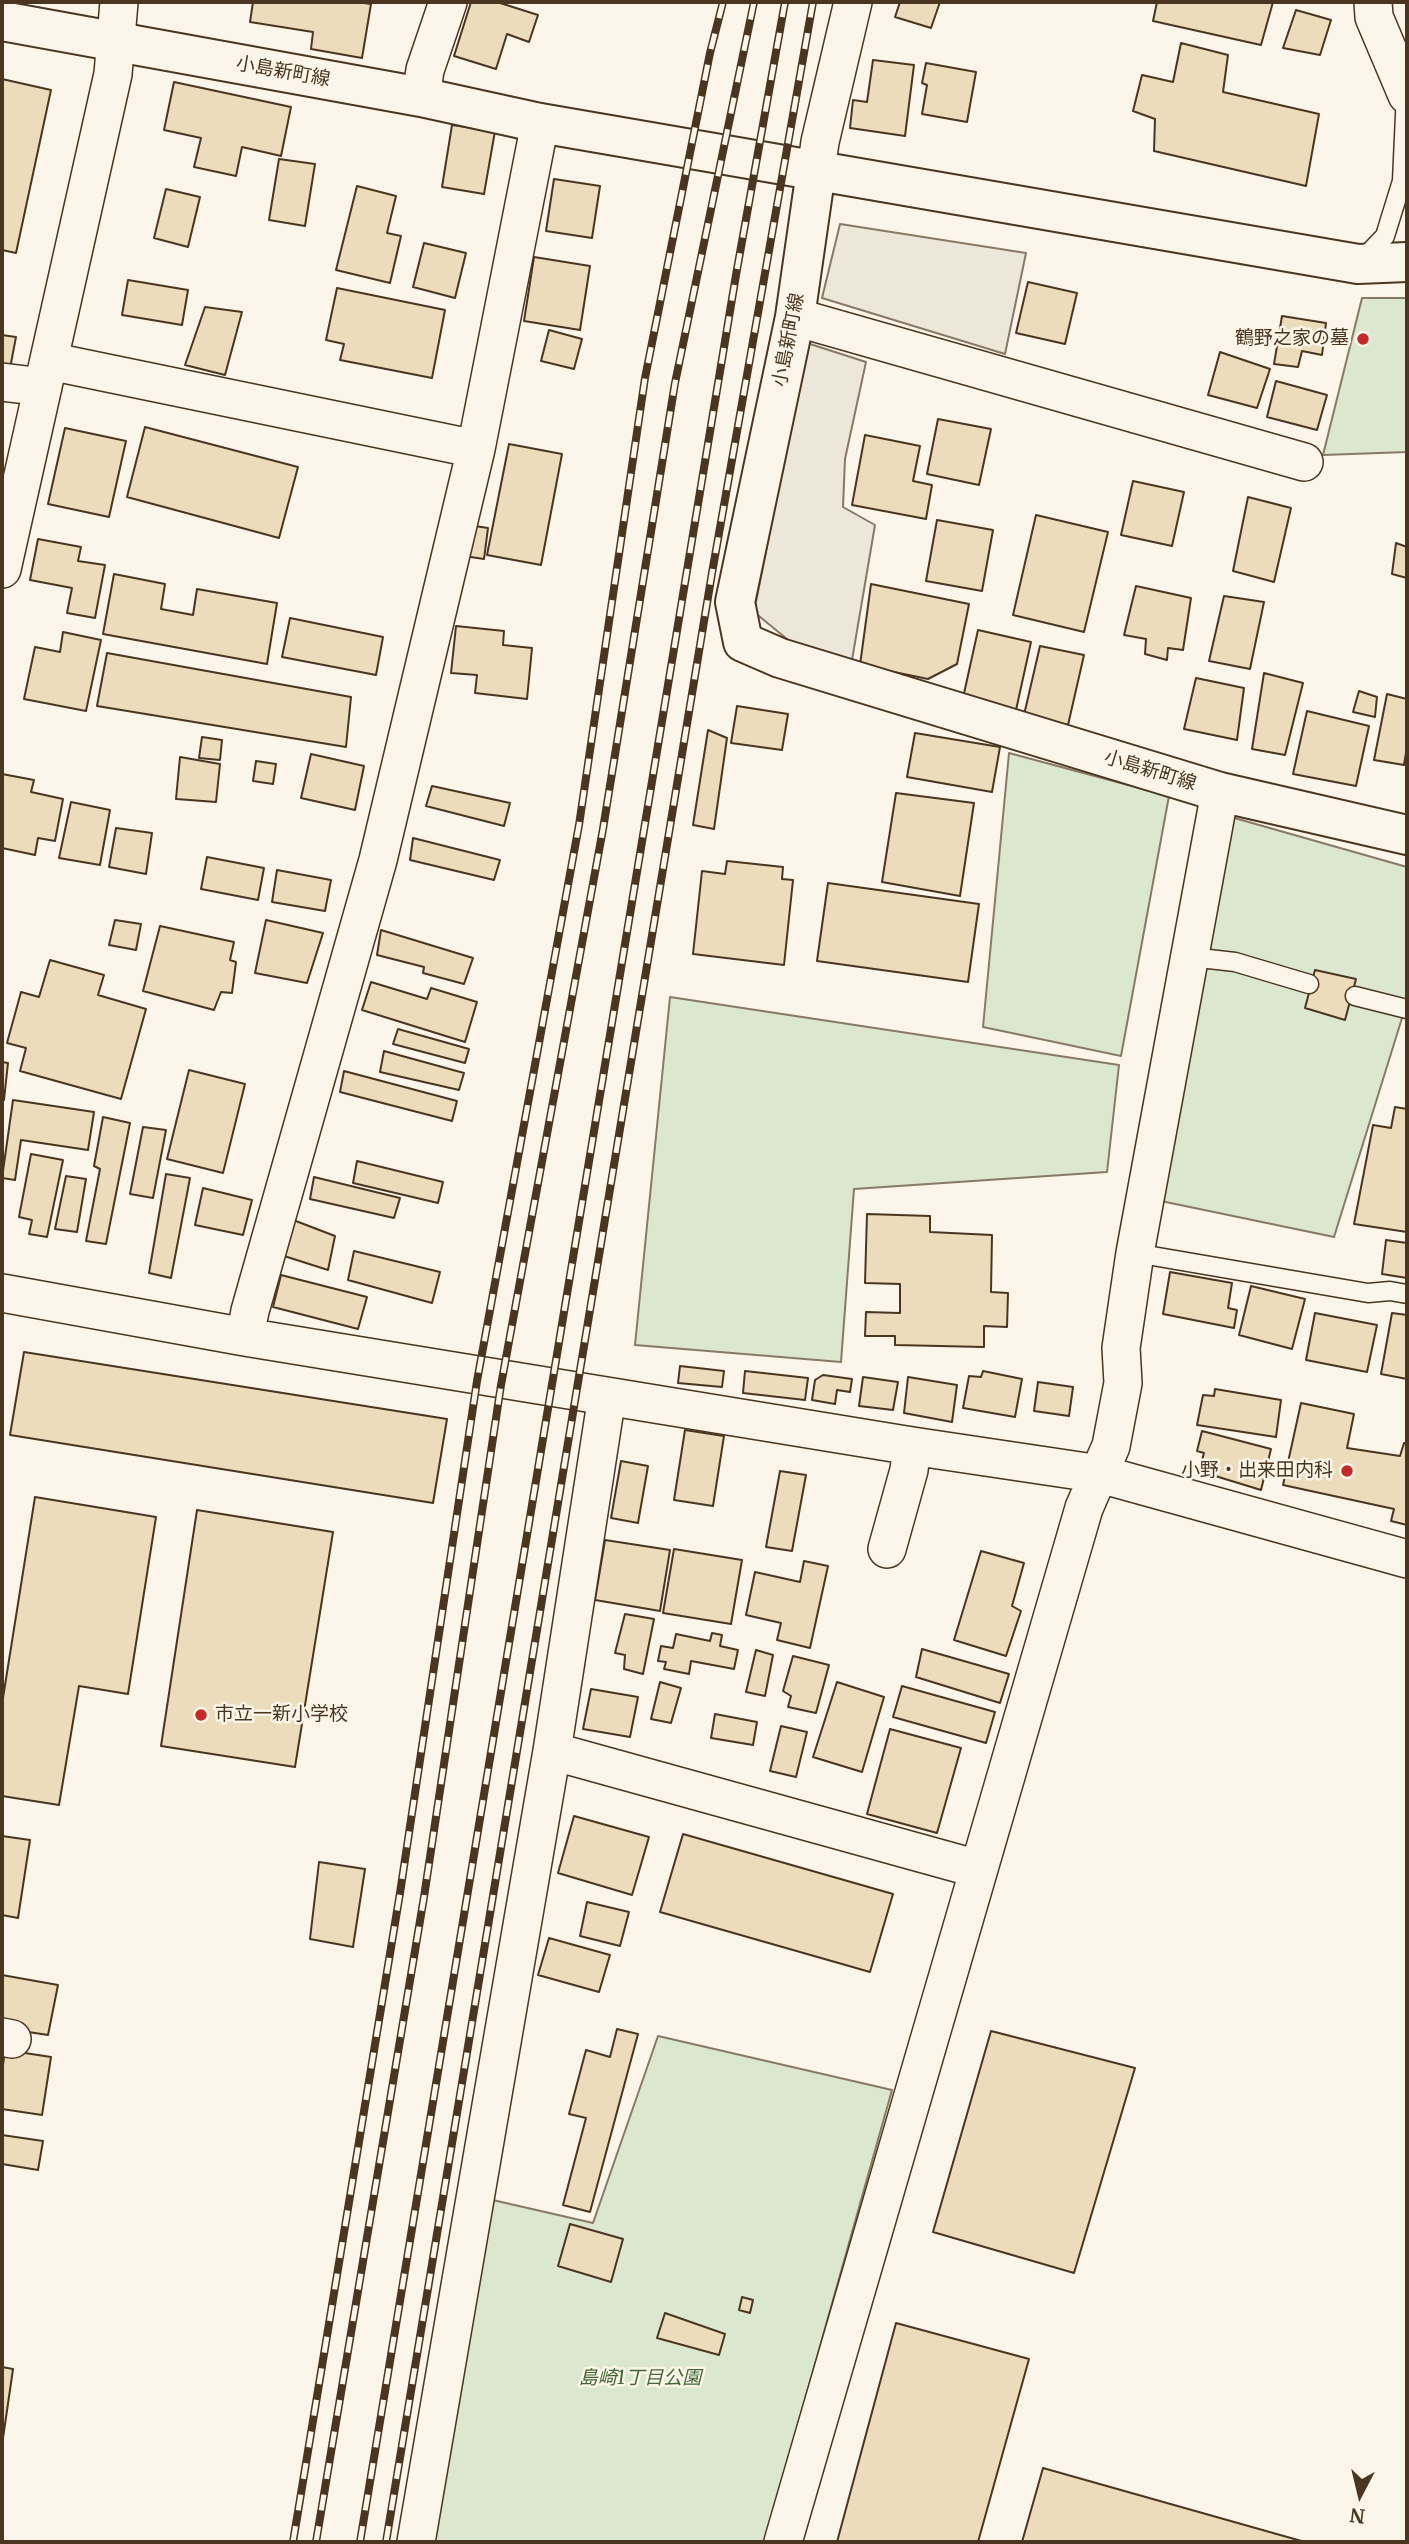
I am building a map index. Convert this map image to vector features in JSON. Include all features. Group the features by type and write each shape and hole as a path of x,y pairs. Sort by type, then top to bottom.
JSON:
{"main road":[{"name":"小島新町線","path":"2,21 421,97 540,123 816,171 795,317 735,602 743,642 780,658 1220,792 1407,835"},
{"path":"816,171 1358,264 1407,262"}],"street":[{"path":"2,569 113,74 119,2"},
{"path":"421,97 425,70 448,2"},
{"path":"816,171 820,142 853,2"},
{"path":"1373,2 1374,18 1407,94"},
{"path":"246,1337 258,1285 377,860 476,449 540,123"},
{"path":"795,317 1304,462"},
{"path":"2,382 46,374 476,449"},
{"path":"783,2542 1084,1508 1111,1446 1123,1383 1121,1348 1135,1253 1220,792"},
{"path":"2,1293 246,1337 912,1446 1100,1474 1407,1559"},
{"path":"416,2542 552,1751 607,1396"},
{"path":"887,1549 909,1470 912,1446"},
{"path":"552,1751 978,1869"}],"lane":[{"path":"1358,264 1385,236 1402,181 1407,94"},
{"path":"1191,957 1235,962 1309,984"},
{"path":"1355,996 1407,1009"},
{"path":"1135,1253 1368,1293 1407,1294"}],"green space":[{"path":"1362,298 1407,298 1407,452 1323,455"},
{"path":"1009,753 1169,796 1121,1056 983,1027"},
{"path":"1224,815 1407,867 1407,1002 1334,1237 1161,1201"},
{"path":"670,997 1119,1065 1107,1172 854,1189 841,1362 635,1345"},
{"name":"島崎1丁目公園","path":"658,2036 892,2090 765,2542 423,2542 484,2198 593,2223"}],"shaded area":[{"path":"840,224 1026,253 1005,354 822,298"},
{"path":"807,343 866,362 845,459 843,507 875,525 851,666 798,648 754,612"}],"building":[{"path":"253,2 371,4 362,58 311,49 313,32 250,22"},
{"path":"471,2 497,2 538,15 529,42 507,34 496,69 454,56"},
{"path":"900,2 940,2 931,28 895,17"},
{"path":"1157,2 1273,2 1261,45 1153,21"},
{"path":"1296,10 1331,20 1320,55 1283,48"},
{"path":"1181,43 1228,55 1223,92 1319,114 1306,186 1154,151 1155,119 1133,111 1142,75 1173,82"},
{"path":"873,60 914,65 905,136 850,128 853,100 867,102"},
{"path":"926,63 976,72 967,122 922,114 927,85 922,83"},
{"path":"2,79 51,90 16,253 2,250"},
{"path":"174,82 291,107 281,156 242,147 236,176 194,167 201,138 164,130"},
{"path":"452,125 495,131 484,194 442,187"},
{"path":"279,159 315,164 305,226 269,220"},
{"path":"554,179 600,186 592,238 546,231"},
{"path":"357,186 396,196 387,233 401,236 390,283 336,270"},
{"path":"166,189 200,197 188,247 154,238"},
{"path":"424,243 466,253 455,298 413,287"},
{"path":"534,257 590,266 580,330 524,321"},
{"path":"128,280 188,290 182,325 122,315"},
{"path":"1028,282 1077,293 1065,344 1016,333"},
{"path":"337,288 445,310 432,378 340,360 344,344 326,340"},
{"path":"205,307 242,312 225,375 185,365"},
{"path":"1282,316 1326,323 1322,355 1302,351 1298,367 1274,364"},
{"path":"549,330 582,339 574,369 541,361"},
{"path":"2,335 16,337 8,379 2,378"},
{"path":"1220,352 1270,369 1257,408 1208,395"},
{"path":"1276,381 1327,395 1317,430 1267,417"},
{"path":"938,419 991,429 979,485 927,474"},
{"path":"145,427 298,467 279,538 127,497"},
{"path":"65,428 126,441 109,517 48,504"},
{"path":"865,435 920,446 913,481 932,485 926,519 852,505"},
{"path":"509,444 562,454 541,565 487,555"},
{"path":"1133,481 1184,492 1172,546 1121,535"},
{"path":"1248,497 1291,508 1274,582 1233,571"},
{"path":"1036,515 1108,532 1084,632 1013,615"},
{"path":"937,520 993,530 982,591 926,581"},
{"path":"468,525 488,528 484,559 464,556"},
{"path":"38,539 81,547 78,561 105,565 95,618 67,613 72,588 30,580"},
{"path":"1396,543 1407,547 1407,578 1392,574"},
{"path":"114,574 165,584 161,609 193,615 197,589 277,603 267,664 103,634"},
{"path":"871,584 969,604 957,664 928,679 860,665"},
{"path":"1136,586 1191,598 1183,650 1168,648 1167,660 1145,654 1146,639 1124,635"},
{"path":"1224,596 1264,602 1250,669 1209,661"},
{"path":"290,618 383,637 376,675 282,657"},
{"path":"456,626 504,631 503,645 532,648 527,699 475,693 477,675 451,673"},
{"path":"978,630 1031,642 1016,710 963,698"},
{"path":"63,632 101,640 86,711 24,699 35,647 60,652"},
{"path":"1040,646 1084,655 1068,725 1024,715"},
{"path":"107,653 351,697 346,747 97,706"},
{"path":"1264,673 1303,683 1285,755 1252,749"},
{"path":"1196,678 1244,688 1237,740 1184,729"},
{"path":"1359,691 1377,697 1375,717 1353,712"},
{"path":"1387,694 1407,699 1407,747 1404,765 1374,760"},
{"path":"737,706 788,714 782,750 731,743"},
{"path":"1307,711 1369,726 1356,786 1293,774"},
{"path":"708,730 727,738 714,829 693,825"},
{"path":"915,733 1000,747 992,792 907,777"},
{"path":"202,737 222,740 220,760 199,758"},
{"path":"311,754 364,766 355,810 301,798"},
{"path":"180,757 220,764 216,802 176,799"},
{"path":"256,761 276,764 273,784 253,781"},
{"path":"2,774 34,780 31,792 63,799 55,841 38,838 35,855 2,848"},
{"path":"432,786 510,803 504,826 426,806"},
{"path":"896,793 974,803 960,896 882,882"},
{"path":"71,802 110,810 100,865 59,858"},
{"path":"116,828 152,833 146,874 109,867"},
{"path":"413,838 500,860 494,880 410,860"},
{"path":"207,857 264,868 258,900 201,889"},
{"path":"727,861 783,867 782,879 793,880 784,965 693,954 702,871 725,874"},
{"path":"277,870 331,880 325,911 272,902"},
{"path":"828,883 979,904 968,982 817,961"},
{"path":"115,920 141,924 136,950 109,945"},
{"path":"266,920 323,933 307,983 255,973"},
{"path":"160,926 234,942 230,960 236,962 232,993 221,992 214,1010 143,991"},
{"path":"381,930 473,958 464,984 423,973 424,967 377,955"},
{"path":"50,960 104,975 98,995 146,1009 121,1099 20,1071 26,1048 7,1043 21,992 39,997"},
{"path":"1315,970 1356,979 1345,1020 1305,1008"},
{"path":"371,982 427,999 431,988 477,1002 465,1042 362,1010"},
{"path":"398,1029 469,1049 465,1063 393,1044"},
{"path":"384,1051 464,1073 459,1090 380,1072"},
{"path":"2,1062 8,1063 4,1100 2,1099"},
{"path":"189,1070 245,1084 223,1173 167,1159"},
{"path":"344,1071 457,1101 452,1121 340,1092"},
{"path":"13,1100 94,1112 88,1150 21,1140 15,1180 2,1178"},
{"path":"1395,1107 1407,1109 1407,1232 1354,1224 1373,1125 1391,1128"},
{"path":"103,1117 130,1123 106,1244 86,1241 100,1169 94,1166"},
{"path":"143,1127 166,1130 153,1198 130,1194"},
{"path":"31,1154 63,1160 47,1237 29,1234 32,1220 19,1217"},
{"path":"357,1161 443,1182 438,1203 353,1183"},
{"path":"166,1174 190,1178 171,1278 149,1273"},
{"path":"66,1176 86,1179 77,1232 55,1229"},
{"path":"314,1177 400,1198 394,1218 310,1199"},
{"path":"203,1188 252,1200 243,1235 195,1225"},
{"path":"867,1214 930,1216 930,1232 992,1235 991,1292 1008,1293 1007,1327 984,1326 984,1347 895,1345 895,1336 865,1336 866,1312 900,1313 900,1284 865,1283"},
{"path":"288,1218 335,1236 328,1270 281,1255"},
{"path":"1386,1240 1407,1243 1407,1278 1382,1274"},
{"path":"354,1251 440,1272 432,1303 348,1280"},
{"path":"1170,1272 1232,1283 1228,1308 1237,1310 1234,1328 1163,1314"},
{"path":"281,1275 367,1297 358,1329 273,1307"},
{"path":"1251,1286 1305,1299 1292,1349 1239,1335"},
{"path":"1315,1313 1377,1325 1367,1372 1306,1360"},
{"path":"1392,1313 1407,1315 1407,1379 1381,1374"},
{"path":"24,1352 447,1419 433,1503 10,1435"},
{"path":"680,1366 724,1371 722,1387 678,1383"},
{"path":"745,1371 808,1378 805,1400 743,1393"},
{"path":"983,1371 1022,1379 1015,1417 963,1408 969,1376 981,1377"},
{"path":"823,1375 852,1379 850,1392 837,1390 835,1404 812,1400 815,1380"},
{"path":"863,1377 898,1382 893,1410 859,1406"},
{"path":"908,1377 957,1385 952,1422 904,1413"},
{"path":"1038,1382 1073,1387 1069,1416 1034,1411"},
{"path":"1215,1389 1281,1400 1276,1437 1197,1425 1203,1395 1214,1396"},
{"name":"小野・出来田内科","path":"1301,1403 1354,1414 1347,1448 1400,1456 1404,1443 1407,1444 1407,1525 1391,1521 1394,1509 1283,1485"},
{"path":"685,1430 724,1436 713,1506 674,1500"},
{"path":"1202,1431 1271,1449 1261,1490 1199,1471 1204,1453 1197,1451"},
{"path":"621,1461 648,1466 638,1523 611,1518"},
{"path":"780,1471 806,1475 792,1551 766,1547"},
{"path":"35,1497 156,1517 128,1694 79,1686 59,1805 2,1796 2,1704"},
{"path":"197,1510 333,1532 295,1767 161,1746"},
{"path":"605,1540 670,1550 660,1611 595,1600"},
{"path":"674,1549 742,1560 731,1624 663,1613"},
{"path":"981,1551 1024,1563 1012,1606 1021,1611 1006,1656 954,1640"},
{"path":"804,1561 828,1566 810,1648 777,1640 781,1623 746,1615 755,1572 800,1582"},
{"path":"625,1614 654,1619 643,1674 624,1669 625,1655 615,1653"},
{"path":"712,1633 722,1635 720,1646 738,1650 734,1669 691,1661 689,1674 664,1669 666,1662 658,1661 661,1646 673,1648 676,1634 710,1641"},
{"path":"922,1649 1009,1674 1000,1703 916,1677"},
{"path":"756,1650 773,1655 765,1696 746,1692"},
{"path":"793,1656 829,1665 816,1713 788,1707 791,1696 783,1691"},
{"path":"660,1682 681,1688 671,1723 651,1719"},
{"path":"837,1682 884,1697 862,1772 813,1757"},
{"path":"902,1686 995,1712 986,1743 893,1717"},
{"path":"591,1689 638,1697 630,1737 583,1729"},
{"path":"715,1714 757,1722 753,1745 711,1738"},
{"path":"781,1726 807,1732 796,1777 770,1771"},
{"path":"890,1729 961,1748 937,1833 867,1814"},
{"path":"574,1816 649,1837 632,1895 558,1873"},
{"path":"683,1834 893,1894 870,1972 660,1912"},
{"path":"2,1836 30,1840 18,1918 2,1915"},
{"path":"319,1862 365,1869 353,1947 310,1939"},
{"path":"587,1902 629,1912 620,1946 580,1936"},
{"path":"549,1938 610,1955 599,1992 538,1975"},
{"path":"2,1975 58,1985 48,2035 2,2028"},
{"path":"617,2029 638,2034 590,2212 563,2205 586,2118 569,2114 586,2050 610,2057"},
{"path":"991,2031 1135,2068 1074,2273 933,2232"},
{"path":"5,2050 51,2057 42,2115 2,2109"},
{"path":"2,2135 43,2141 38,2170 2,2164"},
{"path":"570,2224 623,2239 611,2282 558,2266"},
{"path":"742,2297 753,2300 750,2313 739,2310"},
{"path":"665,2313 725,2334 719,2355 657,2338"},
{"path":"896,2323 1029,2359 978,2542 837,2542"},
{"path":"2,2367 13,2369 2,2445"},
{"path":"1043,2468 1305,2542 1022,2542"}],"railway":[{"path":"293,2542 400,1893 477,1381 579,825 645,378 710,53 723,2"},
{"path":"316,2542 424,1897 501,1385 603,829 675,383 754,2"},
{"path":"360,2542 736,275 785,2"},
{"path":"386,2542 712,573 813,2"}],"place":[{"name":"鶴野之家の墓","path":"1363,339"},
{"name":"小野・出来田内科","path":"1347,1471"},
{"name":"市立一新小学校","path":"201,1715"}]}
